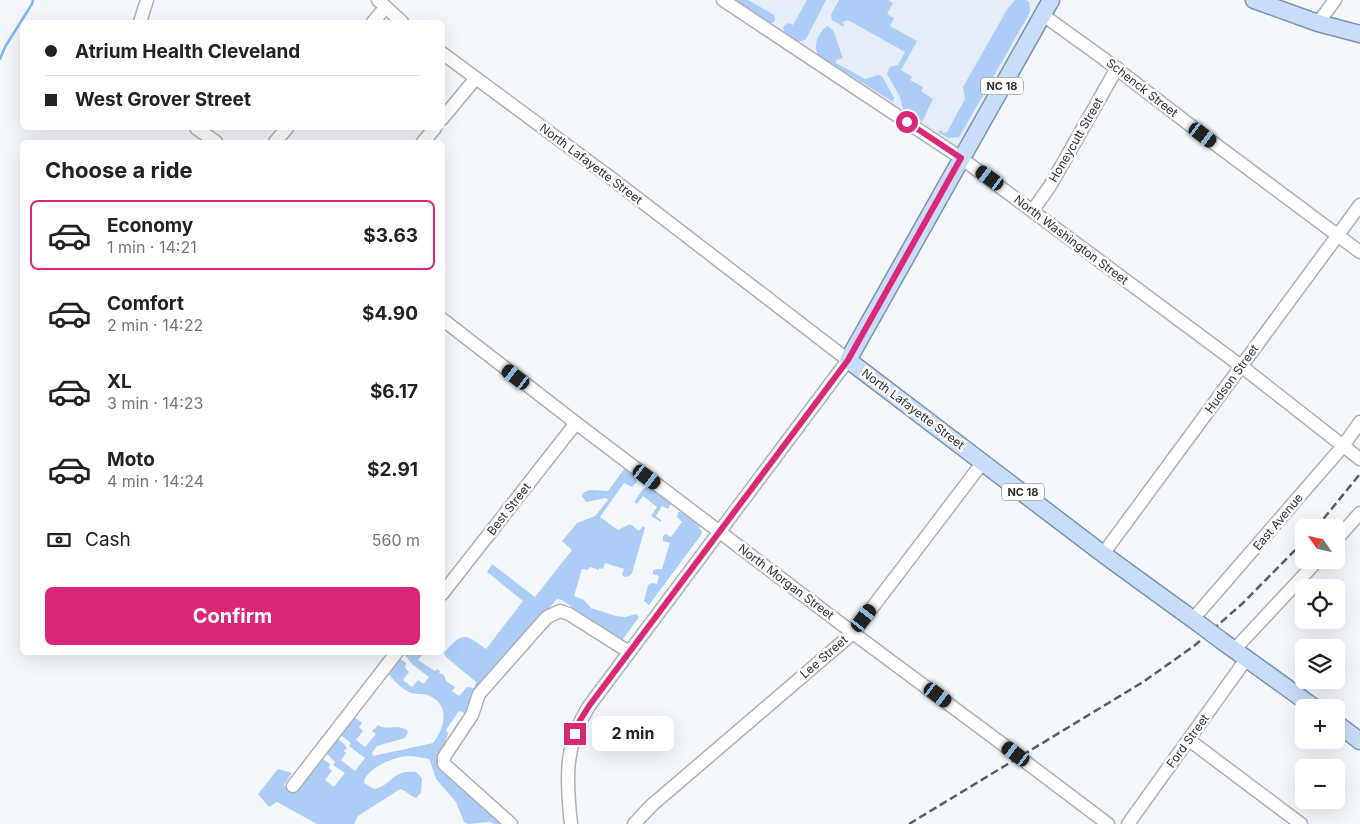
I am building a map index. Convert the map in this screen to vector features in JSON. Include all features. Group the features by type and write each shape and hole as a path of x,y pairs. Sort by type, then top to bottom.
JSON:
{"main road":[{"name":"NC 18","path":"848,360 1051,0"},
{"path":"1254,0 1318,23 1360,34"},
{"name":"North Lafayette Street","path":"848,360 1103,554 1303,699"},
{"path":"1345,730 1360,741"}],"street":[{"path":"141,20 147,0"},
{"name":"North Washington Street","path":"723,0 961,158 1241,366 1360,459"},
{"path":"1318,23 1335,0"},
{"path":"375,20 381,4 400,20"},
{"name":"Schenck Street","path":"1043,15 1117,68 1360,252"},
{"name":"North Lafayette Street","path":"445,55 615,181 848,360"},
{"name":"Honeycutt Street","path":"1033,210 1064,162 1117,68"},
{"path":"445,115 476,78"},
{"path":"199,130 213,140"},
{"path":"277,140 285,130"},
{"path":"425,140 433,130"},
{"name":"Hudson Street","path":"1103,554 1360,205"},
{"name":"North Morgan Street","path":"445,321 852,633 1001,742 1108,824"},
{"path":"571,824 567,773 579,722 629,652 848,360"},
{"name":"East Avenue","path":"1196,621 1343,446 1360,422"},
{"name":"Best Street","path":"445,590 576,423"},
{"name":"Lee Street","path":"634,824 652,805 852,633 983,462"},
{"path":"1345,530 1360,513"},
{"name":"Ford Street","path":"1128,824 1189,740 1235,650 1310,569"},
{"path":"511,824 444,764 444,757 472,715 479,694 550,614 560,612 569,614 629,652"},
{"path":"293,786 395,655"},
{"path":"1189,740 1301,824"}],"shaded area":[{"path":"723,0 1051,0 961,158"},
{"path":"733,0 748,0 774,15 775,20 773,23 768,22"},
{"path":"807,0 826,0 806,39 797,41 784,32 783,27 789,23 793,25"},
{"path":"839,0 888,0 893,3 887,14 894,18 890,26 917,41 901,70 912,77 910,80 923,87 921,91 933,99 922,122 903,109 900,97 887,74 890,67 898,65 905,52 848,20 843,22 844,27 832,20 831,15"},
{"path":"1015,0 1026,0 1029,2 1030,12 961,134 959,137 948,138 938,132 941,130 943,133 947,132 965,99 963,87 1008,8"},
{"path":"827,26 833,30 843,58 836,60 836,63 865,79 878,75 882,76 894,98 893,102 818,55 817,39"},
{"path":"625,468 635,476 637,482 632,487 624,483 600,517 618,530 630,524 639,531 643,526 645,528 632,573 625,577 622,575 624,569 605,563 603,569 599,568 599,570 590,567 588,570 582,569 574,596 584,600 591,608 616,616 625,617 636,614 639,617 623,639 619,639 562,600 557,599 473,695 468,711 465,713 459,711 446,730 448,733 441,756 507,824 490,822 468,824 464,822 456,802 436,779 429,759 411,756 397,758 375,768 370,772 364,783 374,789 397,775 416,772 422,778 421,793 416,798 400,789 358,816 354,824 317,824 277,802 269,807 258,794 278,769 292,773 284,785 292,793 320,757 330,764 329,768 332,771 325,780 334,787 345,773 333,765 335,762 326,753 337,738 347,748 341,760 355,771 365,758 349,746 351,743 339,734 353,716 362,723 359,727 363,731 356,740 365,747 376,734 372,731 378,725 381,727 403,728 408,732 405,738 377,746 372,753 373,756 433,743 440,731 444,718 441,706 437,700 430,696 408,692 387,672 399,658 406,663 405,668 409,672 403,680 412,687 418,680 424,684 429,677 413,665 405,655 422,655 418,660 435,671 437,669 440,671 439,673 444,675 446,681 455,687 452,691 459,696 467,687 474,688 476,682 446,657 445,652 456,641 464,637 473,640 486,649 523,601 487,572 492,564 535,597 572,550 562,541 577,523 595,516 608,500 606,498 586,502 582,496 584,492 590,490 608,491"},
{"path":"647,487 671,504 668,509 662,506 656,516 661,522 651,516 657,507 643,496 637,504 634,502 643,489"},
{"path":"678,512 681,512 700,526 701,535 649,605 644,601 648,585 652,583 657,584 659,576 653,574 653,571 662,569 670,543 663,541 663,536 666,534 671,537 682,522 677,517"}],"waterway":[{"path":"22,20 33,0"},
{"path":"0,59 20,23"}],"railway":[{"path":"1323,519 1360,474"},
{"path":"909,824 1143,682 1194,646 1243,603 1295,550"}],"route":[{"path":"575,734 579,722 589,706 848,360 961,158 907,122"}]}
